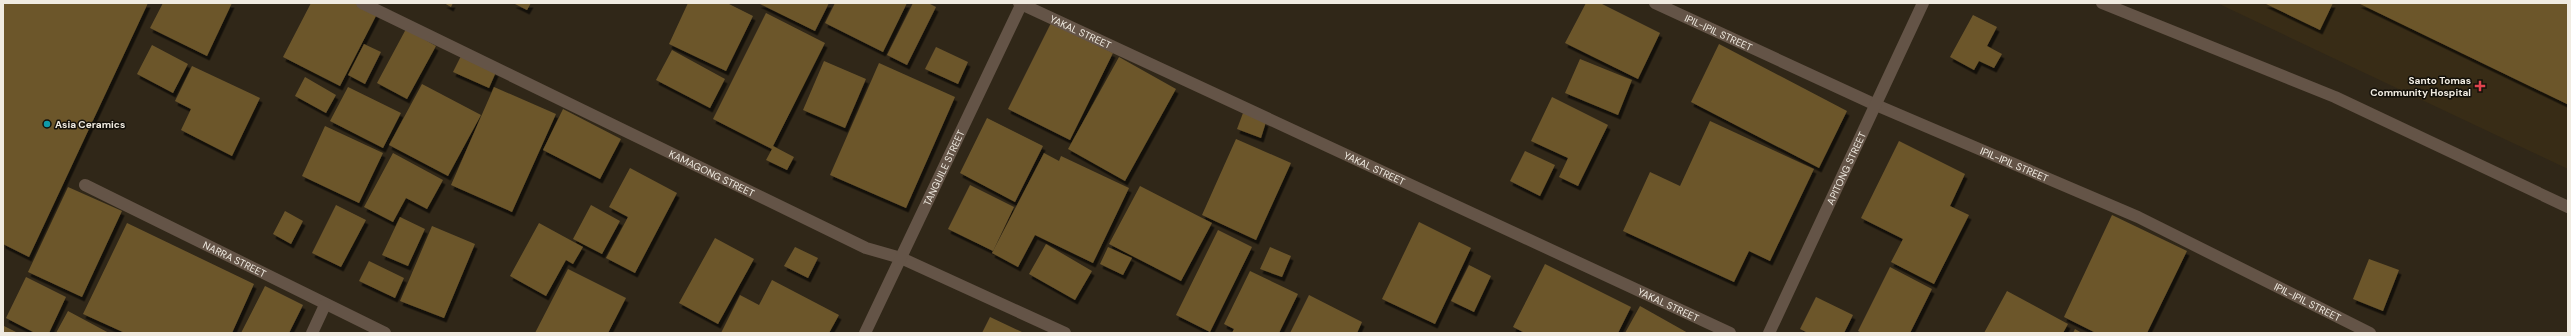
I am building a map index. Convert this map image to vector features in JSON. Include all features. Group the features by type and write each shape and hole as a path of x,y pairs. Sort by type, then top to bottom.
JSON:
{"street":[{"name":"KAMAGONG STREET","path":"362,3 866,248 901,258 1065,333"},
{"name":"TANGUILE STREET","path":"865,333 1021,3"},
{"name":"YAKAL STREET","path":"1021,3 1730,333"},
{"name":"IPIL-IPIL STREET","path":"1656,3 1876,105 2138,217 2370,333"},
{"name":"APITONG STREET","path":"1769,333 1923,3"},
{"path":"2102,3 2335,97 2568,207"},
{"name":"NARRA STREET","path":"85,186 385,333"},
{"path":"312,333 325,304"}],"shaded area":[{"name":"Santo Tomas Community Hospital","path":"2217,3 2568,3 2568,169"}],"building":[{"name":"Asia Ceramics","path":"3,3 148,3 29,257 3,244"},
{"path":"163,3 232,3 207,56 150,28"},
{"path":"311,3 357,3 377,14 340,86 283,57"},
{"path":"444,3 453,3 451,7"},
{"path":"513,3 531,3 527,10"},
{"path":"688,3 727,3 753,16 726,71 669,44"},
{"path":"758,3 829,3 815,31"},
{"path":"835,3 907,3 883,52 825,23"},
{"path":"913,3 928,3 936,7 907,65 887,55"},
{"path":"1586,3 1600,3 1660,33 1638,79 1565,43"},
{"path":"2264,3 2333,3 2320,30"},
{"name":"Santo Tomas Community Hospital","path":"2358,3 2568,3 2568,103 2567,104"},
{"path":"766,13 825,43 773,146 794,157 787,170 766,160 772,149 713,119"},
{"path":"1973,15 1997,27 1987,46 2002,54 1994,68 1979,61 1974,70 1950,57"},
{"path":"1051,23 1113,53 1070,140 1008,109"},
{"path":"406,29 436,46 407,99 377,83"},
{"path":"364,44 381,52 365,84 348,75"},
{"path":"1719,44 1847,111 1819,168 1691,102"},
{"path":"152,45 188,64 173,93 137,74"},
{"path":"936,47 968,62 958,84 925,69"},
{"path":"672,50 725,79 710,108 656,80"},
{"path":"461,56 496,72 489,88 453,72"},
{"path":"1119,57 1176,89 1125,181 1068,149"},
{"path":"1580,59 1632,80 1618,115 1565,93"},
{"path":"824,61 866,79 845,128 803,110"},
{"path":"879,63 955,97 906,208 830,175"},
{"path":"192,66 260,98 232,156 181,130 191,109 175,101"},
{"path":"305,77 336,95 326,113 295,96"},
{"path":"422,84 481,115 448,176 389,145"},
{"path":"348,87 401,113 383,148 330,121"},
{"path":"494,87 556,114 512,212 451,185"},
{"path":"1552,97 1608,125 1578,186 1559,177 1568,158 1531,141"},
{"path":"563,109 621,139 600,179 543,150"},
{"path":"1243,113 1266,122 1261,138 1237,129"},
{"path":"987,118 1043,146 1015,202 960,173"},
{"path":"1710,121 1814,169 1770,261 1749,251 1734,282 1623,231 1650,172 1680,186"},
{"path":"325,126 383,153 359,203 302,176"},
{"path":"1236,139 1291,163 1256,240 1202,215"},
{"path":"1899,141 1965,174 1950,206 1969,215 1934,284 1891,262 1903,239 1861,218"},
{"path":"1525,151 1555,165 1540,196 1510,181"},
{"path":"393,153 443,180 427,209 406,198 393,222 364,207"},
{"path":"1044,153 1059,161 1061,156 1129,188 1093,263 1035,235 1018,267 992,253"},
{"path":"630,168 677,193 635,273 606,258 628,217 609,207"},
{"path":"970,185 1014,207 993,251 948,229"},
{"path":"1140,186 1212,223 1181,281 1109,244"},
{"path":"68,187 122,211 82,297 28,272"},
{"path":"336,205 366,220 341,267 312,253"},
{"path":"591,205 620,221 602,254 573,239"},
{"path":"285,211 303,221 291,244 273,234"},
{"path":"2112,215 2187,251 2147,333 2096,333 2064,317"},
{"path":"400,217 425,229 408,266 382,255"},
{"path":"1419,222 1471,248 1435,324 1382,299"},
{"path":"127,223 254,284 232,333 125,333 83,314"},
{"path":"539,223 583,247 573,264 566,260 546,296 510,276"},
{"path":"432,226 475,244 444,318 400,301"},
{"path":"1218,230 1252,247 1210,332 1176,315"},
{"path":"715,238 754,259 718,324 679,303"},
{"path":"1046,244 1092,271 1075,300 1029,274"},
{"path":"795,247 818,258 808,278 784,266"},
{"path":"1108,247 1132,258 1123,275 1100,264"},
{"path":"1270,247 1291,256 1282,277 1260,269"},
{"path":"2369,259 2399,270 2383,311 2353,299"},
{"path":"369,261 404,278 395,298 359,281"},
{"path":"1545,264 1631,307 1618,333 1525,333 1513,327"},
{"path":"1469,265 1491,276 1474,312 1451,301"},
{"path":"1890,267 1932,289 1910,333 1862,333 1858,331"},
{"path":"568,269 626,298 608,333 535,333"},
{"path":"1250,271 1298,294 1279,333 1232,333 1234,329 1224,324"},
{"path":"26,277 66,297 49,333 35,333 6,318"},
{"path":"772,280 839,315 829,333 721,333 740,295 759,305"},
{"path":"265,286 303,305 289,333 241,333"},
{"path":"2007,291 2068,324 2063,333 1984,333"},
{"path":"1309,295 1362,322 1357,333 1290,333"},
{"path":"1816,297 1853,315 1844,333 1808,333 1800,329"},
{"path":"1640,306 1688,333 1625,333"},
{"path":"68,311 109,333 56,333"},
{"path":"990,317 1024,333 982,333"},
{"path":"4,326 18,333 3,333"},
{"path":"2075,329 2082,333 2073,333"}],"place":[{"name":"Santo Tomas Community Hospital","path":"2480,86"},
{"name":"Asia Ceramics","path":"47,124"}]}
